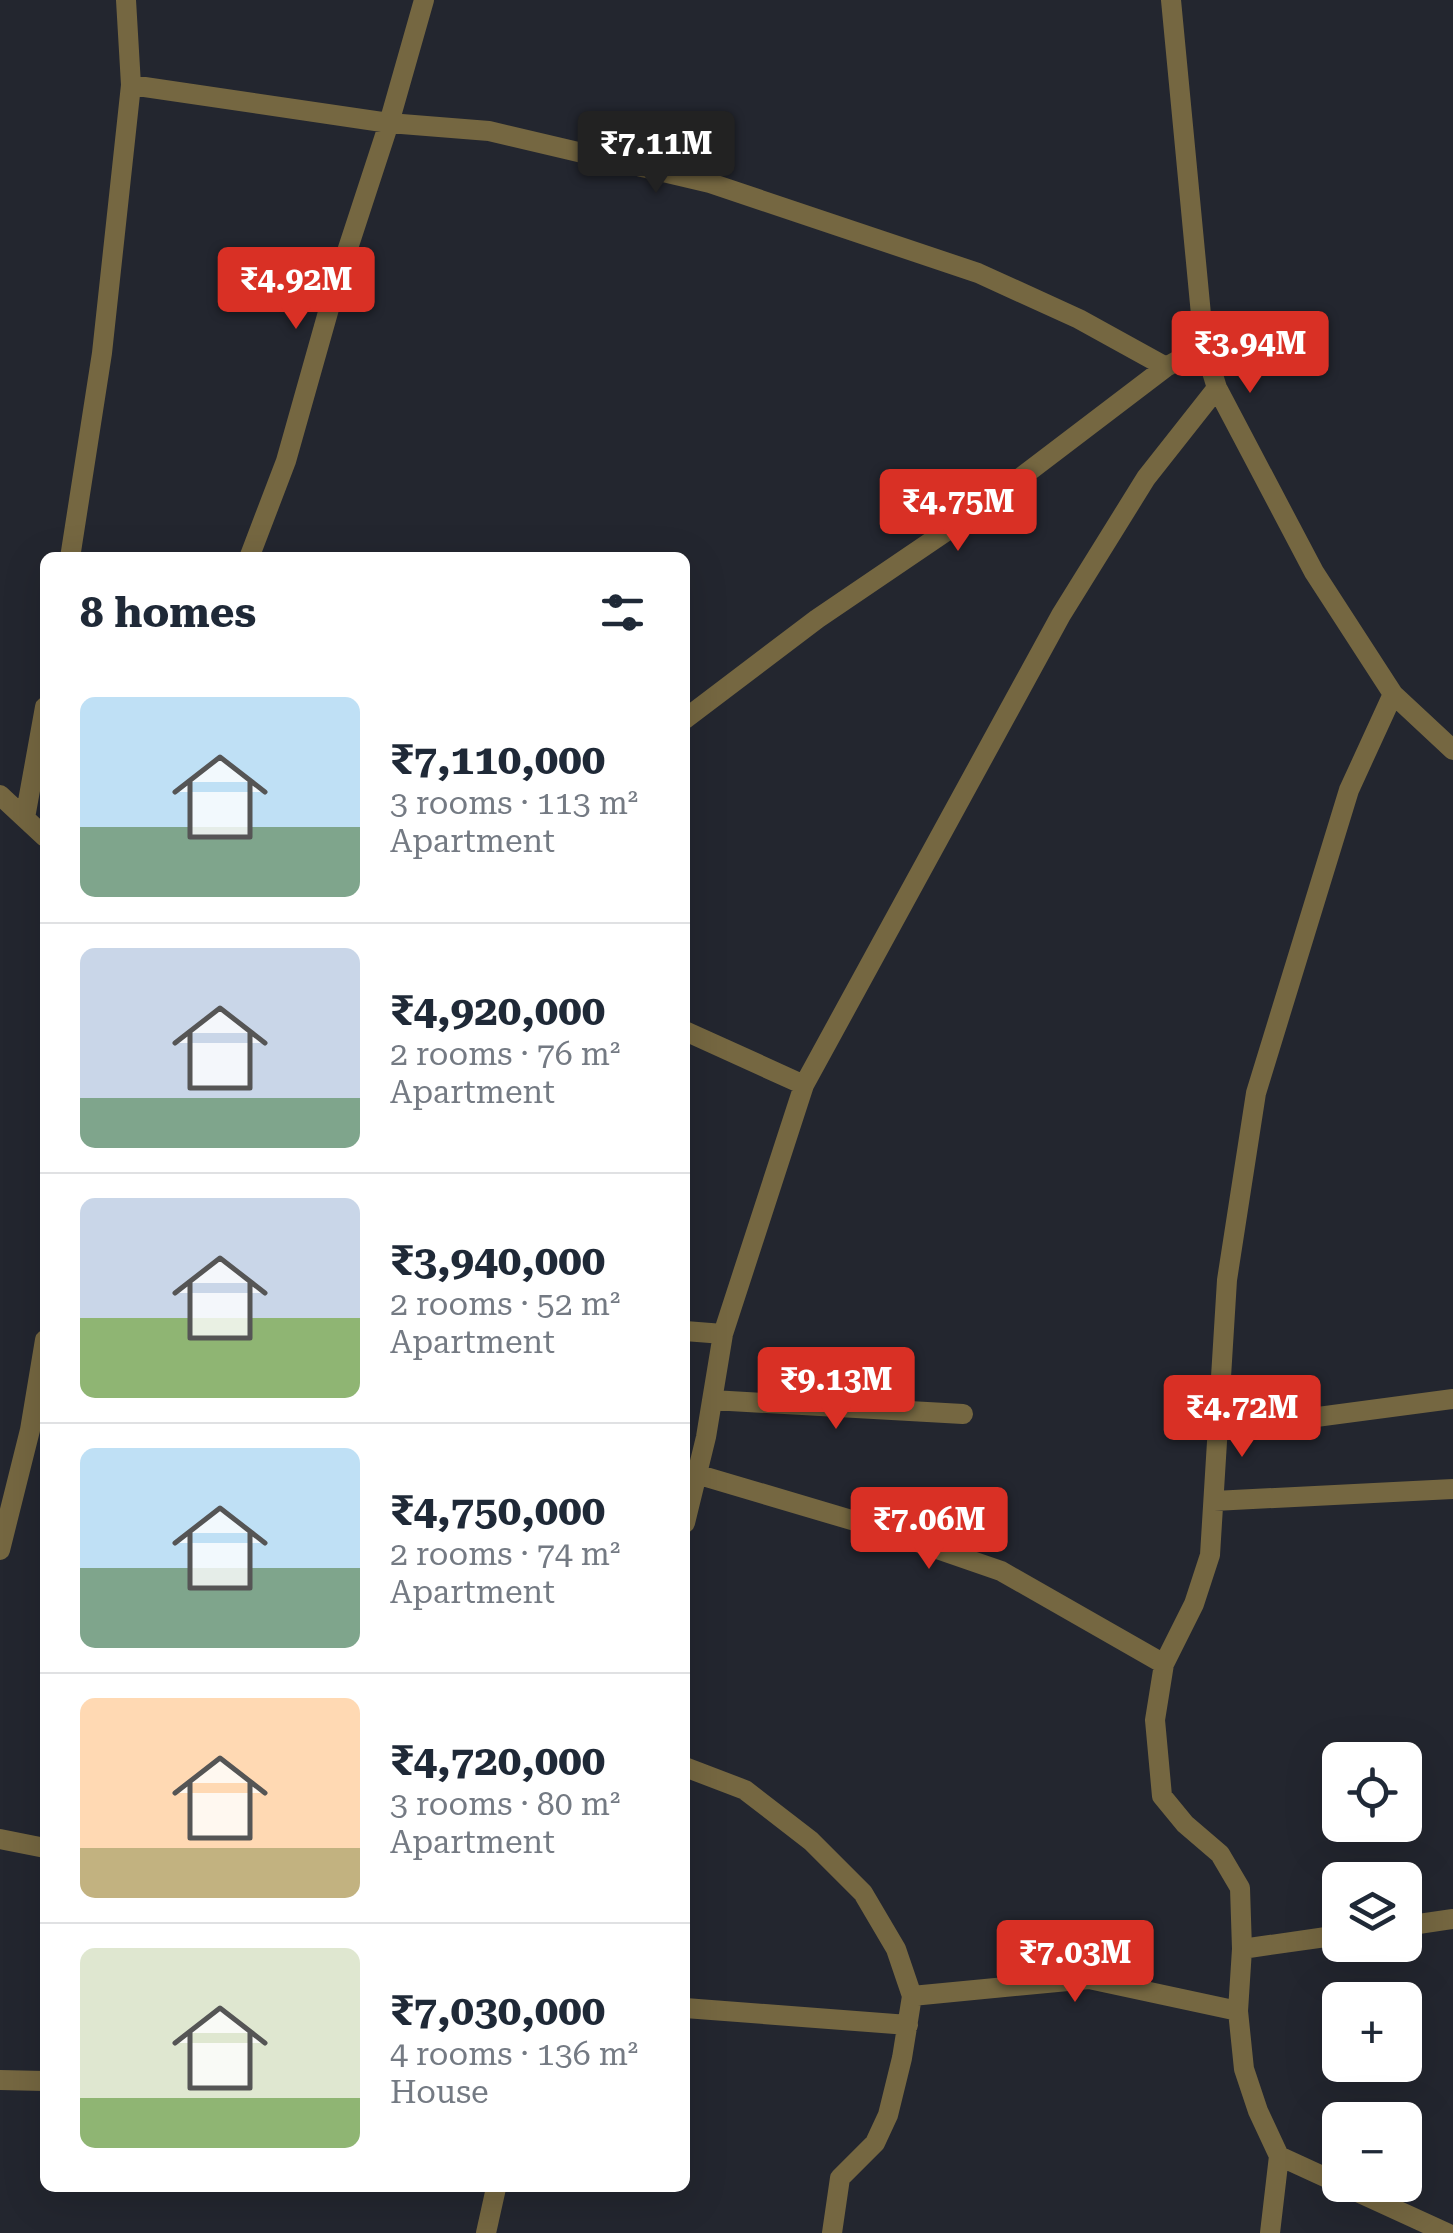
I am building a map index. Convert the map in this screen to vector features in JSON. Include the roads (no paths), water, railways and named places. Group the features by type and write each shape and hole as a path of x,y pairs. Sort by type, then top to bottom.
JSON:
{"street":[{"path":"71,552 102,354 131,85 126,0"},
{"path":"251,552 286,461 424,0"},
{"path":"1171,0 1204,346 1217,388 1314,572 1393,694 1453,750"},
{"path":"131,85 389,123 488,132 710,183 978,273 1079,319 1166,367"},
{"path":"690,715 817,619 982,507 1166,367 1204,346"},
{"path":"690,1501 723,1334 804,1085 1061,615 1146,478 1217,388"},
{"path":"1270,2233 1279,2156 1244,2069 1238,2011 1240,1888 1220,1854 1185,1824 1162,1796 1155,1720 1164,1664 1194,1604 1210,1555 1227,1280 1256,1093 1348,790 1393,694"},
{"path":"26,818 40,736"},
{"path":"0,795 40,833"},
{"path":"690,1033 804,1085"},
{"path":"690,1331 723,1334"},
{"path":"0,1550 30,1430 40,1370"},
{"path":"1219,1430 1453,1399"},
{"path":"712,1400 963,1414"},
{"path":"696,1474 866,1524 1001,1571 1164,1664"},
{"path":"1214,1501 1453,1489"},
{"path":"690,1770 745,1790 811,1841 864,1893 896,1949 912,1996 888,2115 875,2144 840,2178 832,2233"},
{"path":"0,1840 40,1847"},
{"path":"1422,1924 1453,1919"},
{"path":"1242,1948 1322,1937"},
{"path":"912,1996 1089,1978 1238,2011"},
{"path":"690,2008 908,2025"},
{"path":"0,2080 40,2081"},
{"path":"1279,2156 1322,2175"},
{"path":"486,2233 495,2192"},
{"path":"1380,2202 1447,2233"}]}
